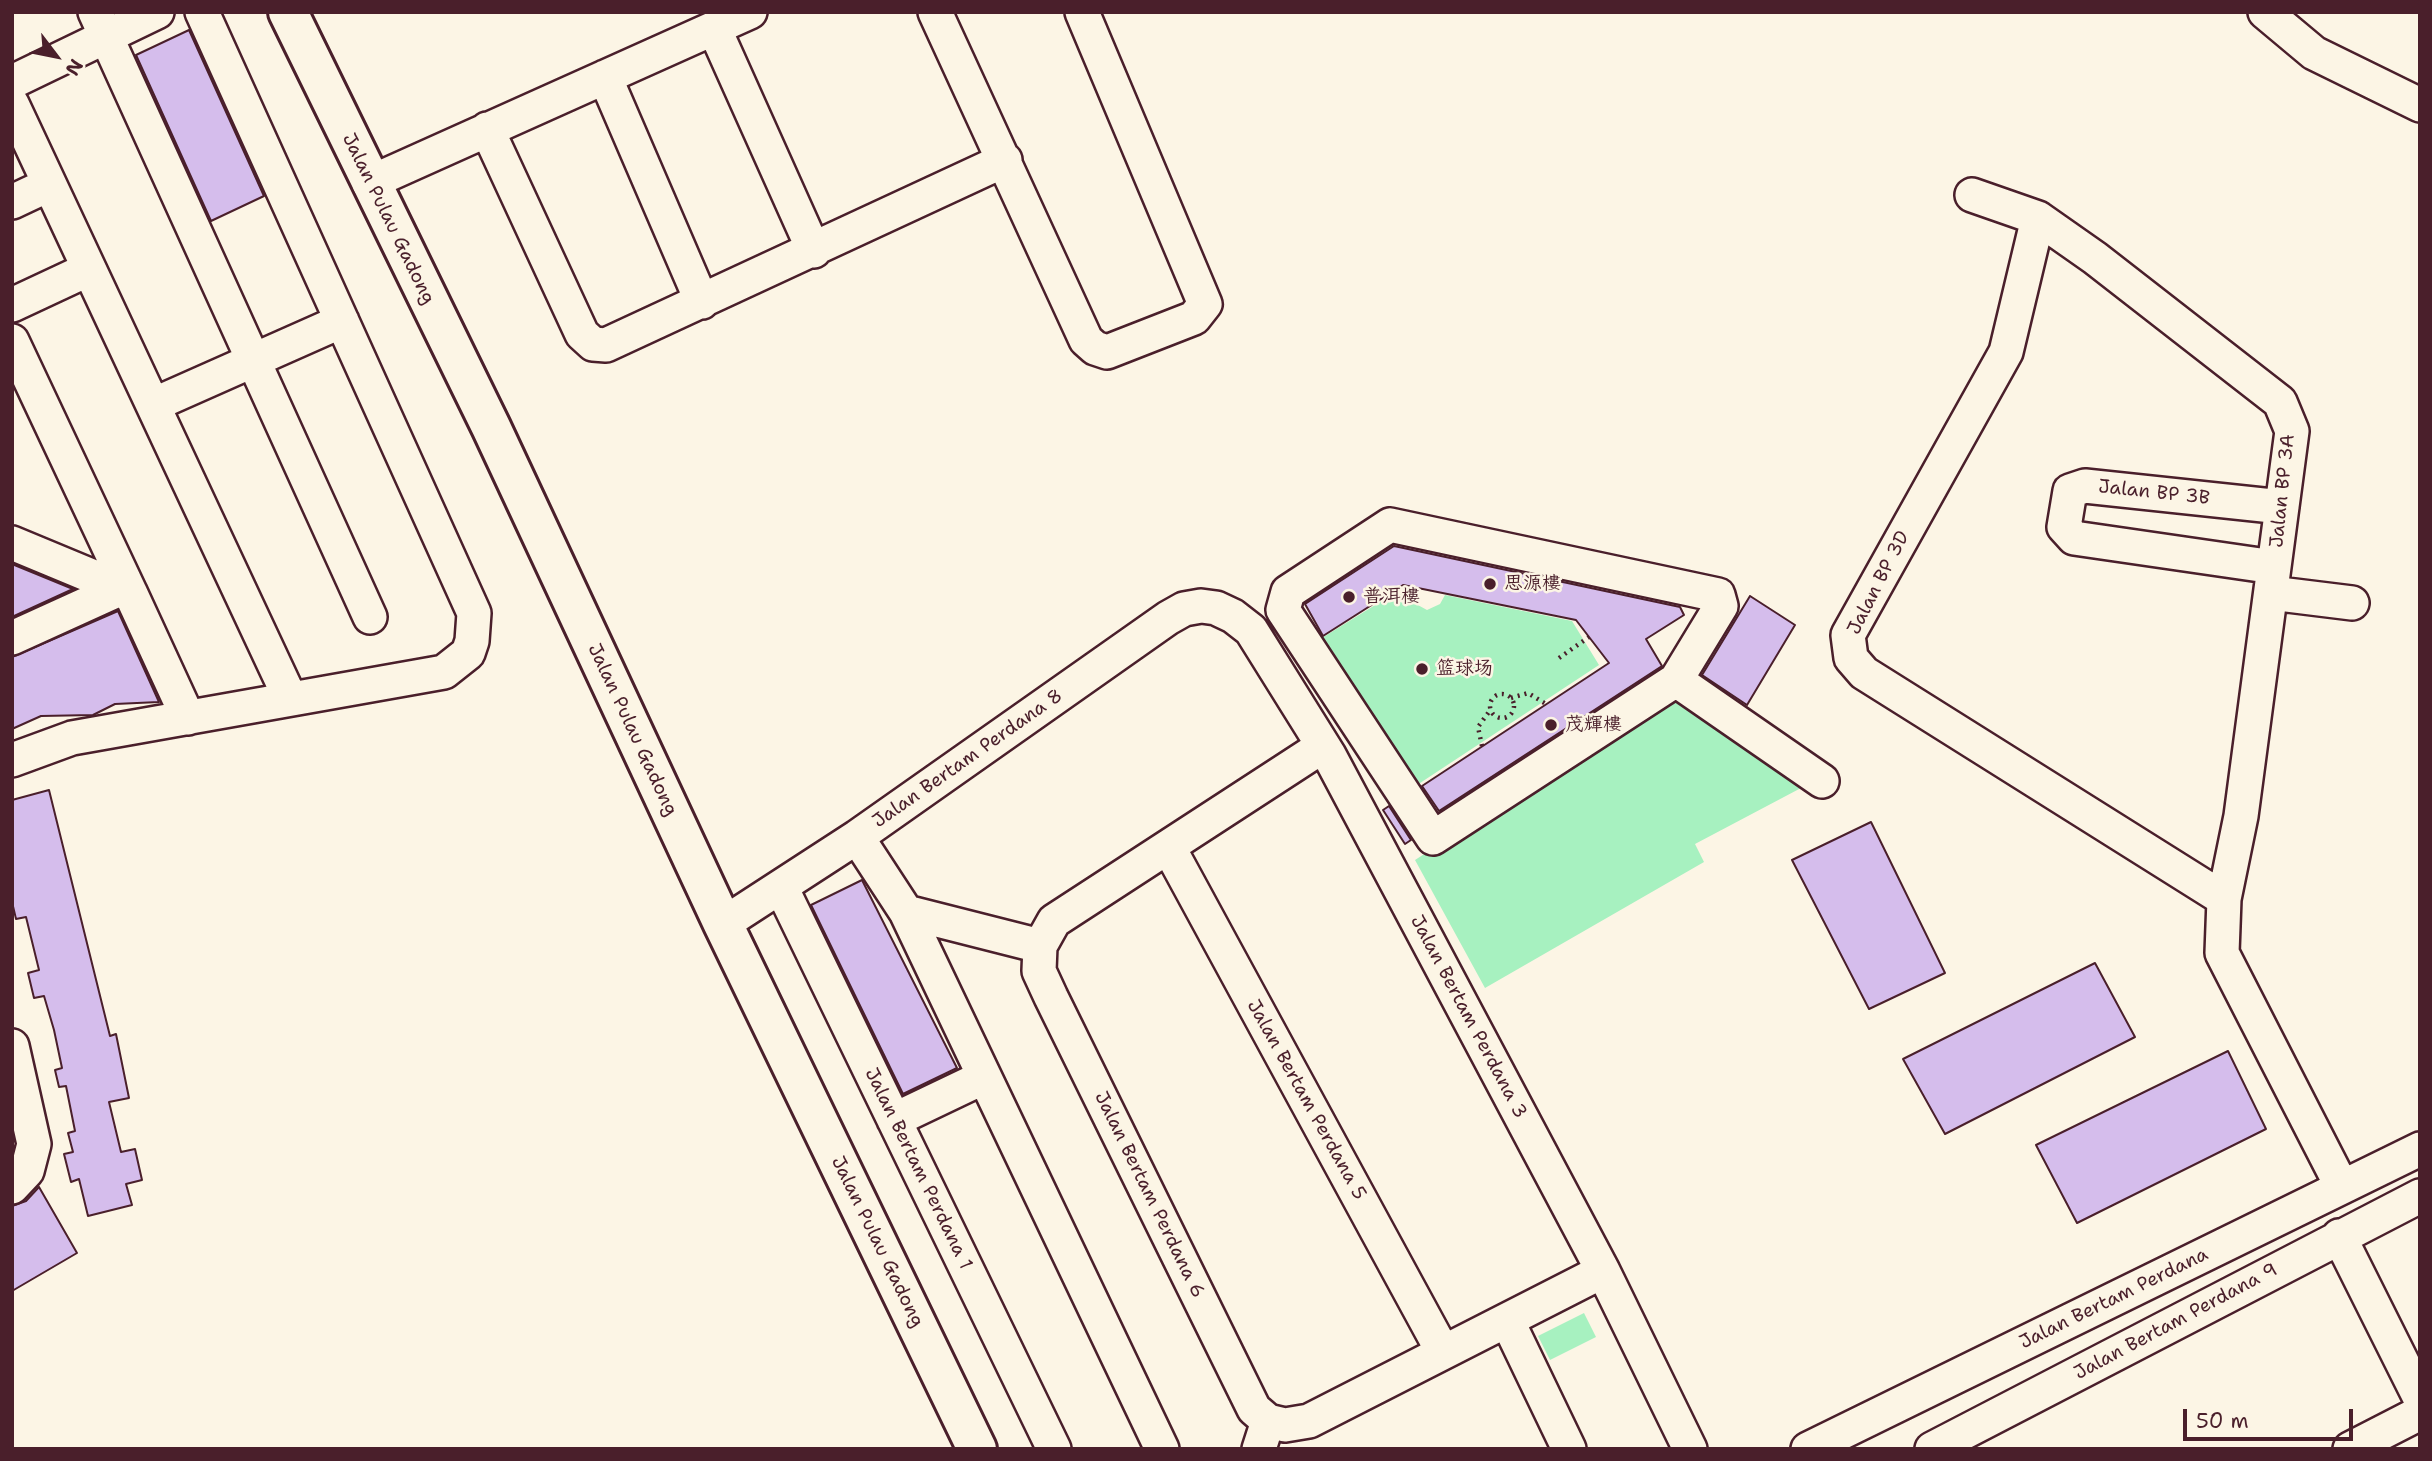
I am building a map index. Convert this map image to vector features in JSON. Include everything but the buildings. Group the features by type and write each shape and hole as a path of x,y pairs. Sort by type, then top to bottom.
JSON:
{"main road":[{"name":"Jalan Pulau Gadong","path":"288,12 369,183 491,427 723,924 976,1449"}],"street":[{"path":"12,82 101,25 157,12"},
{"path":"12,760 72,738 444,672 468,653 472,641 474,613 202,12"},
{"path":"369,183 750,12"},
{"path":"935,12 1086,340 1095,348 1107,352 1194,318 1202,312 1204,296 1082,12"},
{"path":"2265,12 2314,53 2420,105"},
{"path":"101,25 370,617"},
{"path":"714,28 814,251"},
{"path":"605,77 702,302"},
{"path":"12,104 48,186 155,404 290,698"},
{"path":"487,129 582,334 593,344 606,345 814,251 1005,160"},
{"path":"12,202 48,186"},
{"name":"Jalan BP 3A","path":"1972,194 2038,218 2095,258 2280,402 2292,431 2241,816 2224,899 2222,953 2342,1187"},
{"name":"Jalan BP 3D","path":"2038,218 2006,352 1848,635 1851,657 1864,673 2224,899"},
{"path":"12,305 89,269"},
{"path":"155,404 342,321"},
{"path":"12,341 188,718"},
{"name":"Jalan BP 3B","path":"2272,580 2074,538 2064,527 2070,491 2084,486 2282,507"},
{"path":"1390,525 1718,595 1721,606 1676,680 1433,838 1283,610 1289,592 1390,525"},
{"path":"12,543 126,590"},
{"path":"2272,580 2352,603"},
{"path":"12,638 126,590"},
{"name":"Jalan Bertam Perdana 8","path":"723,924 782,889 857,838 1168,618 1184,609 1201,606 1216,608"},
{"name":"Jalan Bertam Perdana 3","path":"1216,608 1251,630 1322,745 1603,1271 1686,1447"},
{"path":"1676,680 1822,781"},
{"path":"906,912 1040,946 1054,922 1169,848 1356,721"},
{"path":"857,838 906,912 1163,1449"},
{"name":"Jalan Bertam Perdana 5","path":"1169,848 1443,1352"},
{"name":"Jalan Bertam Perdana 1","path":"782,889 1054,1449"},
{"name":"Jalan Bertam Perdana 6","path":"1040,946 1039,971 1051,997 1254,1409 1270,1431"},
{"path":"12,1046 17,1084 34,1144 27,1171 12,1187"},
{"path":"894,1120 984,1077"},
{"name":"Jalan Bertam Perdana","path":"1808,1449 2420,1149"},
{"name":"Jalan Bertam Perdana 9","path":"1932,1449 1969,1441 2339,1236 2420,1196"},
{"path":"2339,1236 2420,1398"},
{"path":"1270,1431 1309,1421 1603,1271"},
{"path":"1507,1320 1569,1449"},
{"path":"1942,1385 1969,1441"},
{"path":"2350,1449 2420,1413"}],"path":[{"path":"1559,658 1589,637"},
{"path":"1511,698 1528,693 1546,704"},
{"path":"1482,746 1478,727 1491,709 1496,696 1504,694 1511,698 1514,709 1509,716 1498,717 1491,709"}],"green space":[{"path":"1401,589 1416,604 1427,610 1440,604 1445,595 1572,621 1599,665 1414,787 1317,641"},
{"path":"1670,696 1801,775 1801,788 1695,844 1704,862 1485,988 1415,860"},
{"path":"1584,1313 1596,1337 1550,1360 1538,1336"}],"place":[{"name":"思源樓","path":"1490,584"},
{"name":"普洱樓","path":"1349,597"},
{"name":"篮球场","path":"1422,669"},
{"name":"茂輝樓","path":"1551,725"}]}
